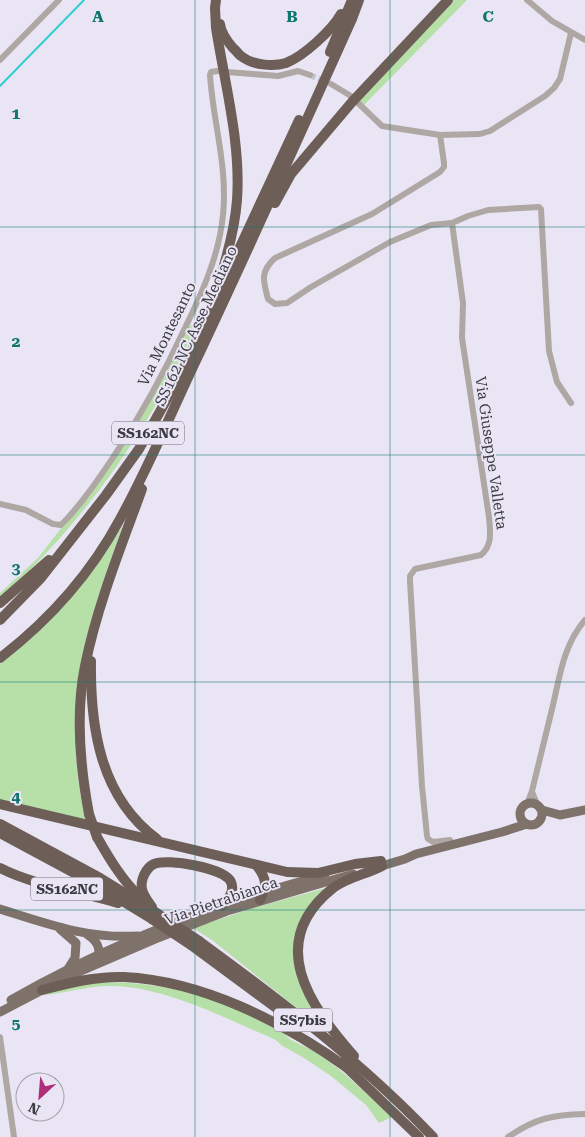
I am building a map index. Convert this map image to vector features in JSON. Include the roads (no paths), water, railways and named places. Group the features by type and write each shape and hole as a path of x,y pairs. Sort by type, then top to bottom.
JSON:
{"highway":[{"path":"208,315 229,250 236,211 238,183 234,138 216,28 216,0"},
{"path":"221,0 220,29 236,51 251,61 276,65 298,56 327,33 350,0"},
{"path":"208,315 329,56 350,0"},
{"path":"254,238 359,0"},
{"path":"254,238 291,174 357,96 448,0"},
{"name":"SS162 NC Asse Mediano","path":"152,454 254,238"},
{"name":"SS162NC","path":"0,620 41,578 106,495 139,449 167,401 208,315"},
{"path":"152,454 146,478 113,567 91,640 81,696 80,741 82,774 88,814 97,837 113,865 153,915"},
{"path":"0,658 20,643 49,616 89,567 120,520 152,454"},
{"path":"0,603 70,540"},
{"path":"91,640 93,721 103,764 115,792 130,815 144,830 162,842"},
{"path":"0,804 287,872 318,873 355,864 382,863"},
{"name":"SS7bis","path":"0,824 100,878 272,995 374,1079 415,1126 434,1137"},
{"name":"SS7bis","path":"0,833 93,883 134,908 153,915"},
{"path":"153,915 143,895 141,883 145,872 152,864 169,862 222,873 231,881 231,893 222,906"},
{"path":"374,1079 337,1037 315,1006 301,977 297,950 304,921 316,903 335,887 382,863"},
{"path":"257,866 265,881 262,897"},
{"name":"SS162NC","path":"0,868 16,876 94,895 134,908"},
{"path":"0,874 16,876"},
{"name":"SS7bis","path":"195,943 294,1021 346,1067 398,1108"},
{"path":"42,990 93,979 123,977 152,980 191,989 214,996 273,1021 322,1049 346,1067"},
{"name":"SS7bis","path":"415,1126 420,1137"}],"main road":[{"name":"Via Pietrabianca","path":"526,804 530,803 554,814 581,812"},
{"path":"508,830 526,804"},
{"path":"540,807 542,817 540,821"},
{"path":"520,812 522,819 527,824"},
{"name":"Via Pietrabianca","path":"0,1006 66,971 147,935 222,906 262,897 382,863 406,859 416,854 527,824 534,825 540,821 562,818 581,812"},
{"name":"Via Pietrabianca","path":"0,1012 95,959 262,897"},
{"path":"0,909 55,927 88,935 107,937 147,935"},
{"path":"55,927 67,934 95,959 99,947 88,935"},
{"path":"66,971 75,958 76,943"}],"street":[{"path":"0,60 59,0"},
{"path":"527,0 571,33 585,40"},
{"path":"356,101 382,126 440,135 480,134 498,127 545,96 560,79 571,33"},
{"name":"Via Montesanto","path":"0,504 26,510 53,524 61,525 76,509 100,476 148,402 163,374 204,287 221,228 224,178 210,75 211,72 218,71"},
{"path":"227,72 278,76 298,71 310,75"},
{"path":"331,84 350,96"},
{"path":"440,135 444,162 443,169 372,214 276,258 265,270 263,282 268,299 275,304 287,303 311,287 390,242 431,226 452,223 488,210 536,207 541,209 549,351 557,382 571,403"},
{"name":"Via Giuseppe Valletta","path":"452,223 463,303 462,338 489,517 490,539 488,546 481,555 415,569 410,576 410,580 427,836 432,842 450,840 454,845"},
{"path":"526,804 532,791 561,668 569,643 585,620"},
{"path":"532,791 540,807"},
{"path":"0,1037 14,1137"},
{"path":"508,1137 531,1123 549,1116 585,1114"}],"waterway":[{"path":"0,86 84,0"}],"tunnel":[{"path":"310,75 326,82"}]}
